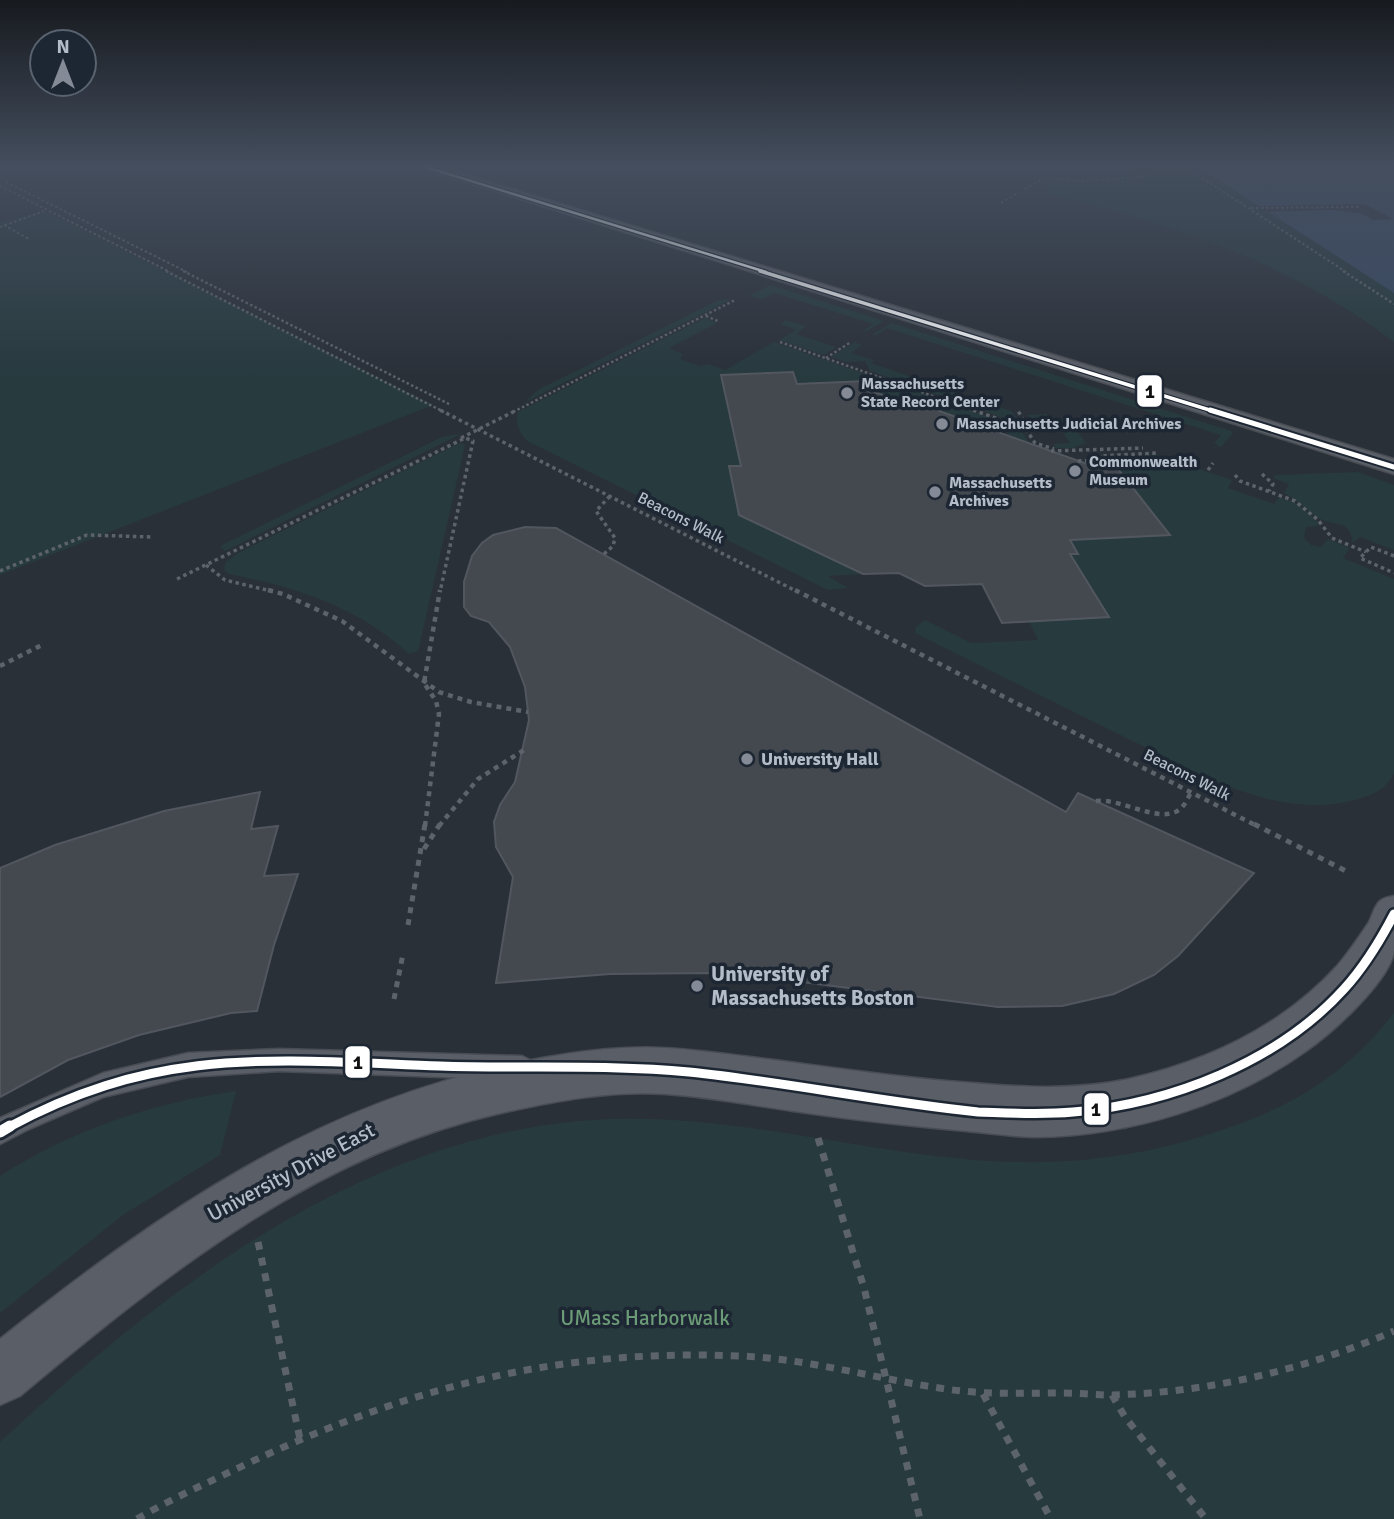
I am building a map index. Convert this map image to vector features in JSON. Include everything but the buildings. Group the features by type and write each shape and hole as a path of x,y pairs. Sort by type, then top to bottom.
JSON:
{"street":[{"path":"645,235 1394,467"},
{"name":"University Drive East","path":"0,1376 103,1290 195,1224 247,1191 375,1126 495,1091 577,1076 648,1070 708,1074 892,1101 1037,1113 1133,1101 1185,1087 1232,1069 1300,1030 1341,995 1360,971 1394,914"}],"lane":[{"path":"0,1132 20,1120 103,1085 188,1065 279,1060 648,1070"}],"path":[{"path":"22,235 29,239"},
{"name":"Beacons Walk","path":"93,235 1192,791 1346,872"},
{"path":"112,235 451,405"},
{"path":"1289,235 1394,304"},
{"path":"177,579 735,300"},
{"path":"704,316 718,321"},
{"path":"780,342 1010,423 1025,422 1018,411"},
{"path":"826,358 851,342"},
{"path":"1021,422 1035,443 1058,451"},
{"path":"408,925 421,853 439,714 436,701 424,683 436,611 473,445 470,439 457,440"},
{"path":"1051,451 1143,448"},
{"path":"1078,461 1104,460 1101,456 1158,453"},
{"path":"1208,470 1213,463"},
{"path":"1262,474 1273,484 1269,491"},
{"path":"1235,475 1240,481 1306,508 1332,538 1366,552"},
{"path":"604,554 613,546 615,538 596,511 610,496"},
{"path":"0,571 87,535 152,537"},
{"path":"1394,556 1371,547 1360,558 1394,573"},
{"path":"206,565 225,580 282,594 342,621 439,692 464,700 528,712"},
{"path":"0,666 44,644"},
{"path":"421,853 447,813 485,771 524,750"},
{"path":"1096,801 1109,800 1157,813 1168,813 1181,808 1192,791"},
{"path":"394,999 403,954"},
{"path":"818,1138 855,1250 912,1473 920,1519"},
{"path":"258,1238 300,1439"},
{"path":"137,1519 300,1439 347,1421 519,1370 590,1359 742,1356 800,1361 944,1389 983,1393 1112,1395 1181,1390 1248,1379 1336,1353 1394,1331"},
{"path":"983,1393 1051,1519"},
{"path":"1112,1395 1125,1417 1206,1519"}],"green space":[{"path":"0,235 93,235 433,405 0,575"},
{"path":"1191,235 1304,235 1394,293 1394,342 1313,289 1226,248"},
{"path":"770,285 882,322 865,332 864,330 873,324 775,293 762,299 749,296"},
{"path":"732,299 525,402 539,389 719,300"},
{"path":"705,318 717,323 669,348 683,354 680,359 725,370 774,342 1020,428 1029,443 985,423 974,423 928,407 923,398 892,399 870,390 866,381 797,384 793,372 741,466 729,467 739,515 863,574 828,576 848,588 828,590 527,441 522,434 517,424 518,412"},
{"path":"785,320 806,326 796,334 836,347 824,355 779,340 796,330 781,324"},
{"path":"892,323 1233,433 1221,447 1214,443 1221,435 887,328 877,335 871,335"},
{"path":"855,342 862,345 851,353 874,360 871,363 1011,411 1018,419 1006,419 870,371 865,361 846,362 831,357"},
{"path":"1045,414 1070,422 1086,443 1073,448 1056,448 1053,444 1070,443 1060,428 1037,428 1028,415"},
{"path":"463,433 225,551 220,546 442,437"},
{"path":"460,443 465,444 464,450 418,651 409,654 369,624 325,601 278,585 229,574 224,570 225,563 238,553"},
{"path":"1156,455 1232,480 1228,488 1274,504 1279,497 1298,504 1318,522 1318,526 1306,527 1304,538 1311,545 1321,547 1328,539 1350,548 1343,558 1394,579 1394,774 1378,791 1355,800 1314,805 1274,800 1235,789 1197,773 915,633 916,627 925,620 971,643 1038,640 1029,621 1108,617 1070,554 1078,554 1070,540 1170,535 1109,458"},
{"path":"1358,472 1394,485 1394,550 1360,537 1353,543 1345,527 1316,516 1284,493 1289,484 1273,478 1275,475"},
{"name":"UMass Harborwalk","path":"1394,1013 1394,1519 0,1519 0,1442 59,1389 120,1337 250,1242 319,1202 392,1168 467,1142 546,1125 606,1119 723,1124 896,1151 1013,1162 1095,1159 1147,1151 1251,1120 1298,1097 1358,1053"},
{"path":"236,1091 220,1155 123,1215 0,1313 0,1176 55,1145 114,1121 174,1103"}],"water":[{"path":"1304,235 1394,235 1394,293"}],"transit line":[{"name":"1","path":"645,235 1394,467"},
{"name":"1","path":"0,1132 44,1109 114,1081 188,1065 259,1060 661,1070 978,1112 1026,1114 1092,1110 1150,1098 1187,1086 1224,1072 1278,1044 1302,1028 1344,989 1363,966 1394,914"}],"place":[{"name":"Massachusetts State Record Center","path":"847,393"},
{"name":"Massachusetts Judicial Archives","path":"942,424"},
{"name":"Commonwealth Museum","path":"1075,471"},
{"name":"Massachusetts Archives","path":"935,492"},
{"name":"University Hall","path":"747,759"},
{"name":"University of Massachusetts Boston","path":"697,986"}]}
